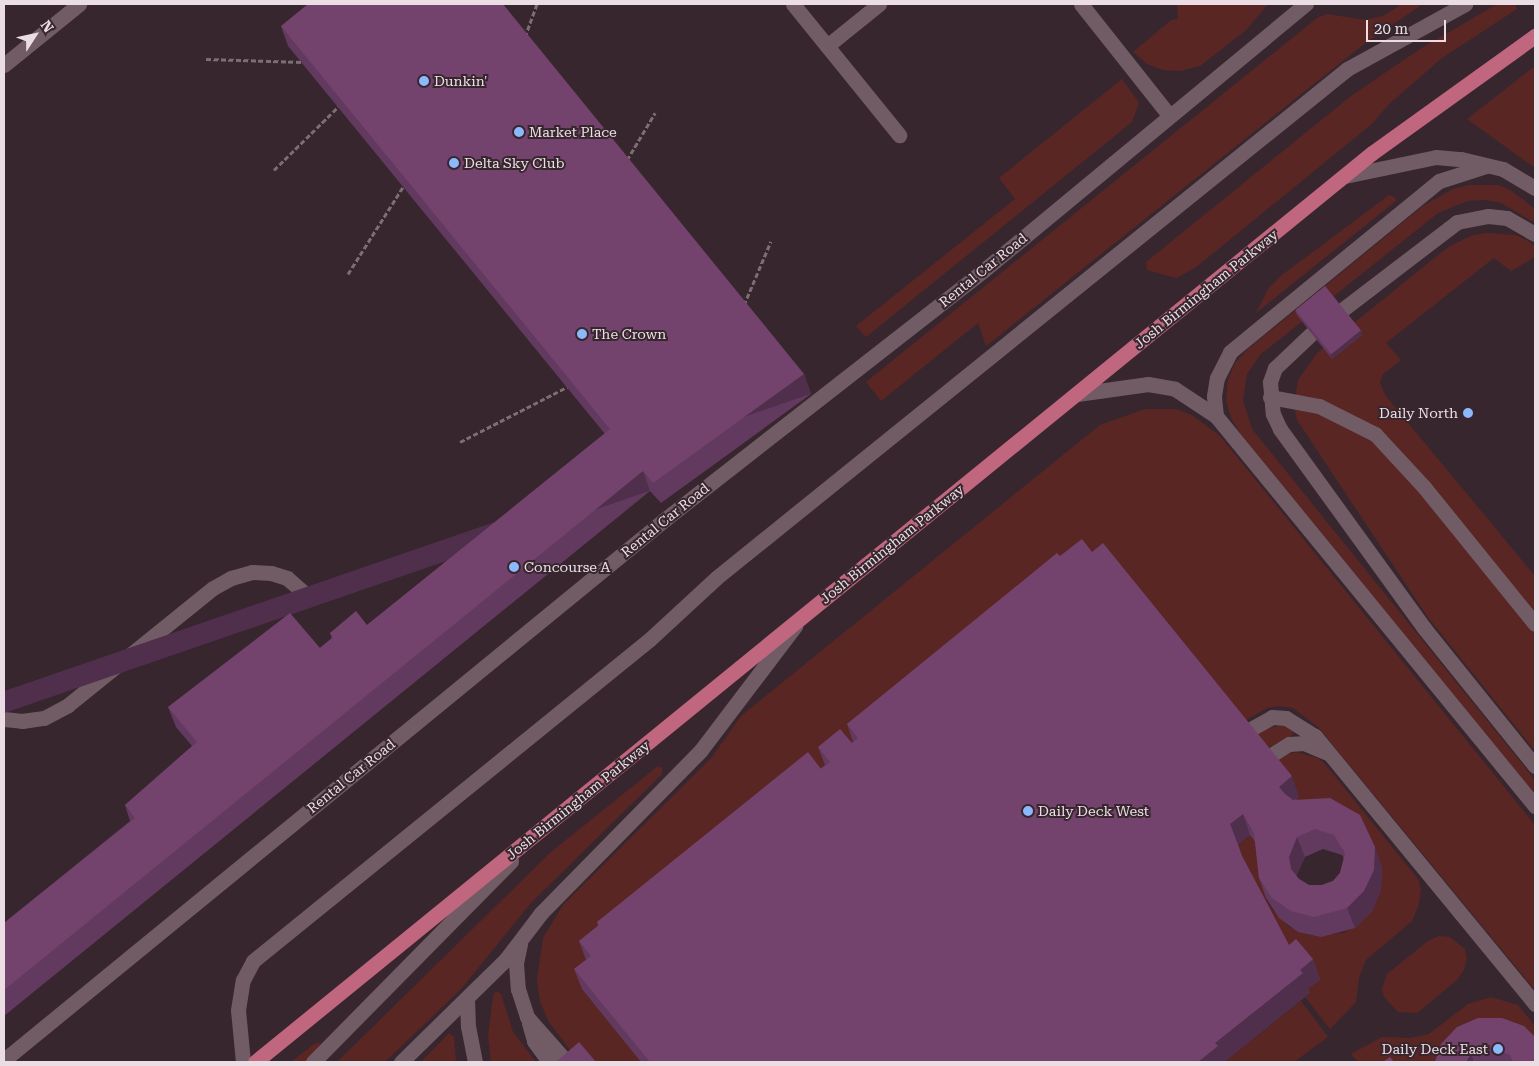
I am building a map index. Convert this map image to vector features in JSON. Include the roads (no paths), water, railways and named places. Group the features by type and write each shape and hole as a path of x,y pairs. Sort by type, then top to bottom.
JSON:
{"main road":[{"name":"Josh Birmingham Parkway","path":"256,1062 1345,176 1448,96 1535,36"}],"lane":[{"path":"4,65 79,4"},
{"path":"792,4 898,134"},
{"path":"827,46 879,4"},
{"path":"1080,4 1169,115"},
{"name":"Rental Car Road","path":"4,1060 664,520 972,280 1169,115 1306,4"},
{"path":"243,1062 238,1010 243,980 254,961 642,645 723,572 1347,69 1465,4"},
{"path":"1345,176 1436,157 1461,159 1503,169 1535,188"},
{"path":"1216,416 1214,396 1217,378 1230,352 1439,181 1486,166"},
{"path":"1342,310 1457,222 1488,216 1507,218 1535,234"},
{"path":"1312,334 1275,368 1270,396 1280,429 1424,628 1535,766"},
{"path":"1077,394 1157,386 1175,389 1216,416 1535,806"},
{"path":"1270,396 1318,406 1375,434 1424,487 1535,624"},
{"path":"4,719 22,721 44,718 68,705 213,588 231,578 252,572 271,573 287,578 304,593"},
{"path":"401,1062 467,999 521,940 541,913 701,750 800,619"},
{"path":"1247,731 1272,717 1286,718 1315,736 1535,1004"},
{"path":"1268,757 1289,744 1304,743 1330,754"},
{"path":"313,1062 542,830"},
{"path":"521,940 516,963 518,989 534,1041 549,1062"},
{"path":"467,999 468,1026 475,1062"},
{"path":"527,1017 566,1061"}],"place":[{"name":"Dunkin'","path":"424,81"},
{"name":"Market Place","path":"519,132"},
{"name":"Delta Sky Club","path":"454,163"},
{"name":"The Crown","path":"582,334"},
{"name":"Daily North","path":"1468,413"},
{"name":"Concourse A","path":"514,567"},
{"name":"Daily Deck West","path":"1028,811"},
{"name":"Daily Deck East","path":"1498,1049"}]}
